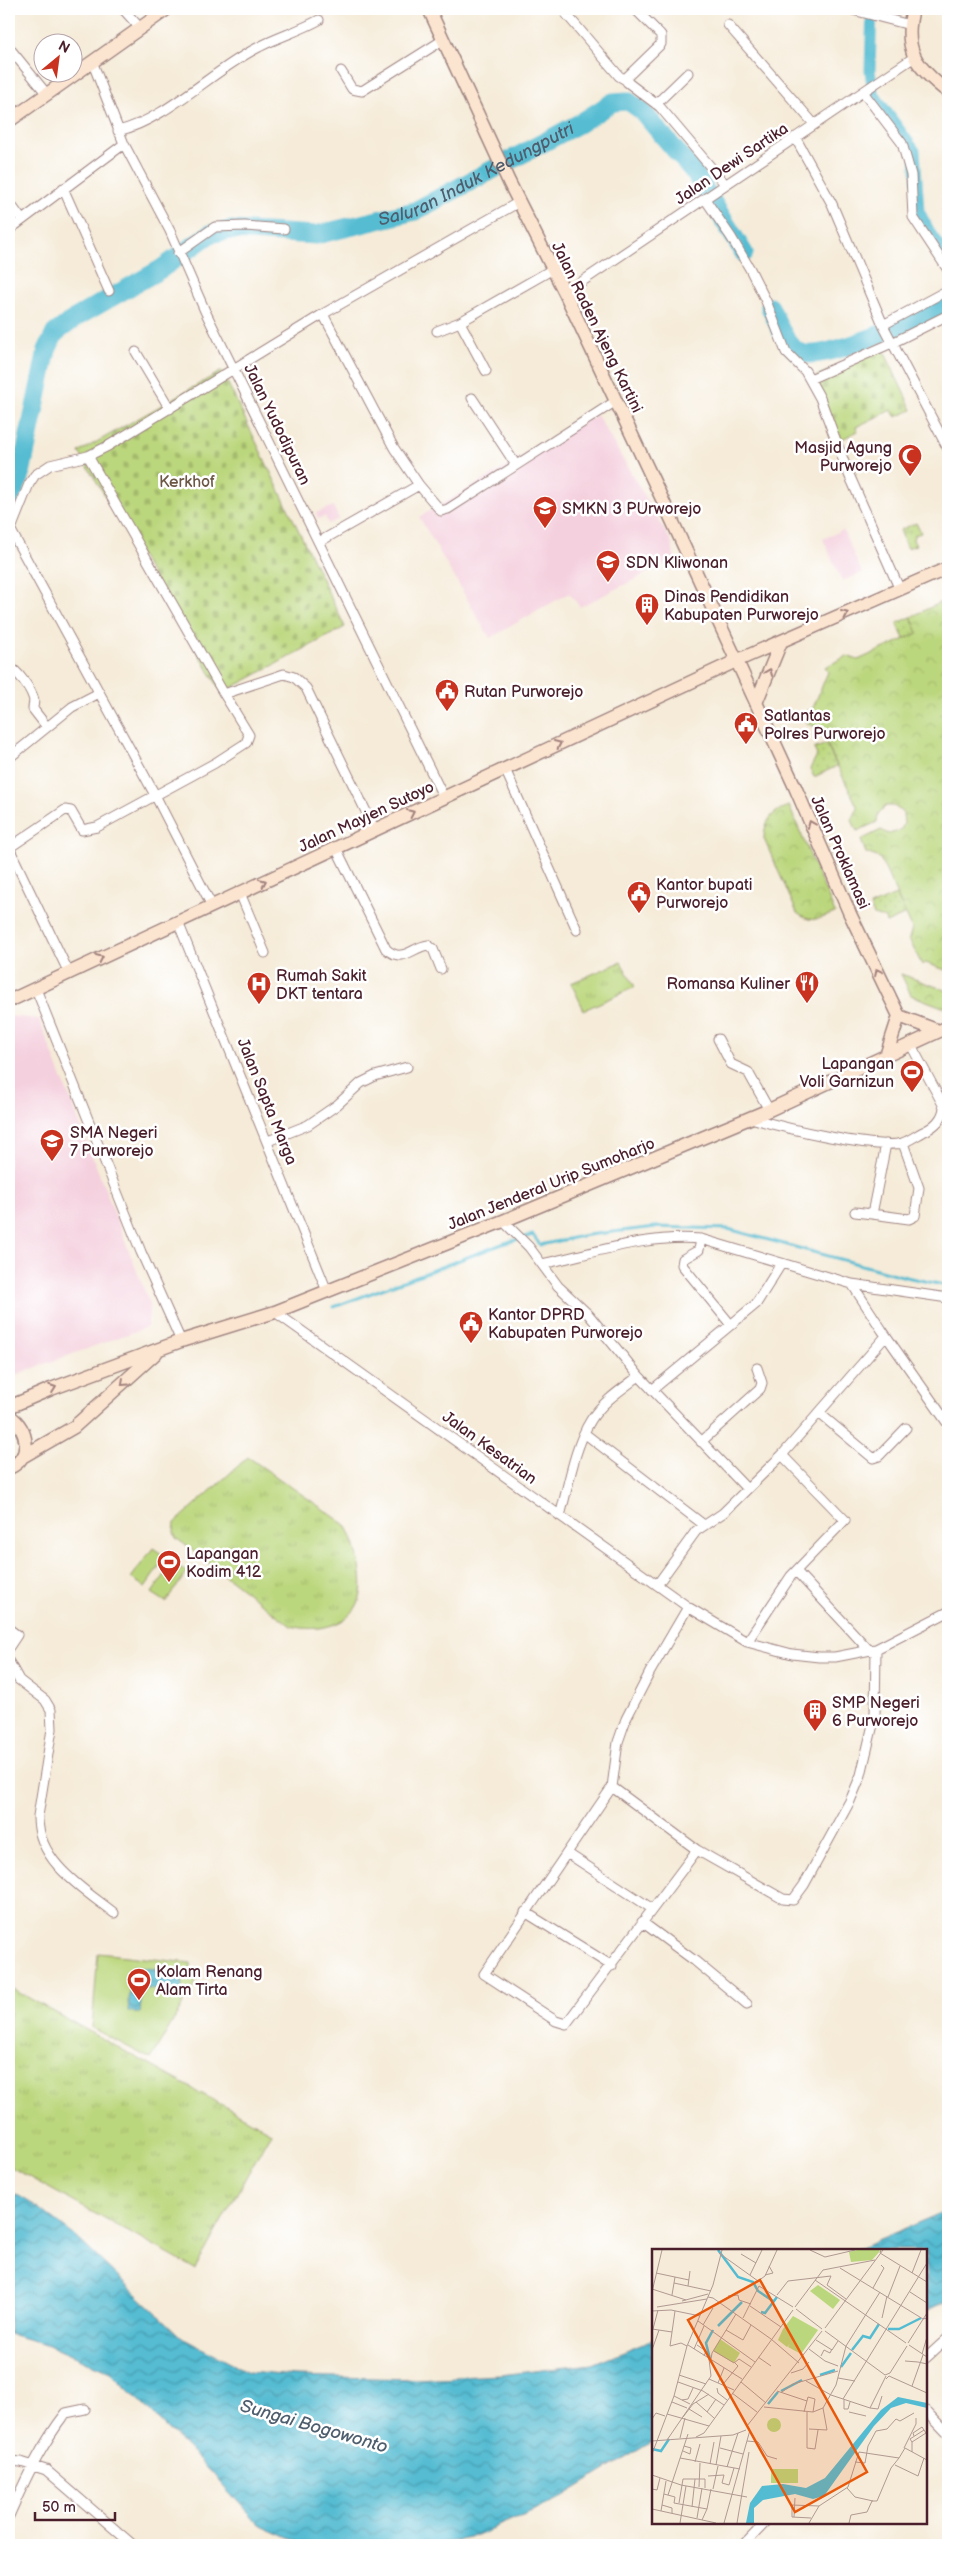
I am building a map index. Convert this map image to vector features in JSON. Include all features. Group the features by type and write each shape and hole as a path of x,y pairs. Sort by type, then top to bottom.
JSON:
{"main road":[{"path":"11,116 167,9"},
{"name":"Jalan Raden Ajeng Kartini","path":"429,9 509,182 566,293 736,661"},
{"path":"913,9 910,25 914,58 920,68 948,92"},
{"name":"Jalan Mayjen Sutoyo","path":"9,1001 736,661 948,568"},
{"path":"756,703 782,642"},
{"name":"Jalan Proklamasi","path":"736,661 850,914 900,1016"},
{"path":"886,1056 900,1016 944,1029"},
{"name":"Jalan Jenderal Urip Sumoharjo","path":"9,1407 51,1389 181,1341 275,1312 508,1225 769,1110 944,1029"},
{"path":"13,1466 74,1427 160,1350"},
{"path":"9,1416 22,1428 26,1438 13,1466"}],"street":[{"path":"123,9 140,28"},
{"path":"562,9 613,69 632,87 656,104 676,124 723,186"},
{"path":"626,80 661,44 662,40 661,35 635,9"},
{"path":"852,10 910,25"},
{"path":"118,131 130,128 152,116 260,46 319,20"},
{"path":"728,25 814,124"},
{"path":"341,71 352,89 362,91 444,40"},
{"path":"11,50 46,93"},
{"name":"Jalan Dewi Sartika","path":"566,293 914,58"},
{"name":"Jalan Yudodipuran","path":"92,61 124,144 170,231 186,272 444,798"},
{"path":"656,104 688,73"},
{"path":"864,91 902,143 911,181 913,217 948,270"},
{"path":"795,137 832,204 883,326 948,449"},
{"path":"9,230 124,144"},
{"path":"63,188 109,291"},
{"path":"705,198 732,236 750,269 766,301 786,352 810,379 820,398 847,470 900,590"},
{"path":"9,202 22,220"},
{"path":"212,906 155,795 10,528 29,484 36,475 50,465 88,456 323,314 519,202"},
{"path":"179,254 215,227 245,226 284,229"},
{"path":"437,331 460,322 553,269"},
{"path":"883,326 948,290"},
{"path":"323,314 375,417 419,485 437,509 445,511 616,401"},
{"path":"810,379 948,315"},
{"path":"460,322 486,371"},
{"path":"136,352 170,408"},
{"path":"472,398 516,465"},
{"path":"69,973 9,848 65,810 71,811 84,831 103,823 246,743 249,735 88,456"},
{"path":"319,542 419,485"},
{"path":"9,667 14,669 31,693 34,698 33,709 47,727"},
{"path":"224,694 284,674 302,682 375,830"},
{"path":"10,754 72,708 99,692"},
{"path":"505,769 577,930"},
{"path":"336,848 386,949 394,954 407,955 428,945 433,949 442,969"},
{"path":"240,893 265,953"},
{"name":"Jalan Sapta Marga","path":"178,922 327,1291"},
{"path":"36,989 141,1252 181,1341"},
{"path":"718,1039 731,1064 748,1072 769,1110"},
{"path":"751,1118 815,1134 886,1144 903,1142 937,1124 946,1110 911,1044"},
{"path":"268,1141 308,1125 337,1104 361,1083 375,1076 407,1067"},
{"path":"855,1212 909,1219 915,1216 919,1188 903,1142"},
{"path":"872,1214 886,1144"},
{"path":"508,1225 529,1247 558,1286 589,1315 639,1376 747,1489"},
{"path":"542,1264 662,1238 701,1239 852,1284 948,1298"},
{"path":"701,1239 699,1250 683,1259 682,1265 700,1290 731,1325"},
{"path":"652,1390 756,1304 781,1264"},
{"path":"852,1284 948,1424"},
{"name":"Jalan Kesatrian","path":"275,1312 688,1607 747,1642 792,1654 835,1657 872,1650 902,1638 948,1612"},
{"path":"657,1585 692,1536 704,1525 723,1514 782,1455 886,1336"},
{"path":"701,1442 760,1389 762,1383 757,1368"},
{"path":"560,1516 584,1433 590,1420 602,1406 639,1376"},
{"path":"819,1413 873,1458 879,1456 906,1428"},
{"path":"584,1433 704,1525"},
{"path":"747,1642 779,1592 796,1571 845,1520 782,1455"},
{"path":"612,1787 697,1850 783,1899 788,1900 796,1897 850,1800 861,1775 875,1716 872,1650 796,1571"},
{"path":"688,1607 650,1672 626,1719 618,1742 612,1787 484,1974 556,2021 562,2024 568,2022 612,1966 651,1908 697,1850"},
{"path":"9,1630 17,1635 9,1647"},
{"path":"9,1662 19,1680 45,1700 51,1710 52,1728 38,1816 38,1830 45,1849 60,1868 114,1913"},
{"path":"566,1853 651,1908"},
{"path":"525,1912 612,1966"},
{"path":"642,1922 695,1961 747,2004"},
{"path":"927,2357 948,2338"},
{"path":"9,2516 32,2465 51,2433 66,2413 85,2409"},
{"path":"927,2412 948,2434"},
{"path":"9,2461 32,2465 50,2473 133,2545"},
{"path":"744,2545 764,2524"}],"shaded area":[{"name":"SMKN 3 PUrworejo","path":"597,415 671,541 675,559 580,607 569,593 490,638 419,517"},
{"path":"333,506 339,519 328,524 325,516 318,519 316,513"},
{"path":"843,530 862,573 842,581 823,539"},
{"name":"SMA Negeri 7 Purworejo","path":"9,1016 39,1019 150,1305 147,1327 9,1377"}],"green space":[{"path":"882,347 912,410 896,417 891,410 856,427 858,431 838,441 810,379"},
{"name":"Kerkhof","path":"222,371 345,627 222,693 79,452"},
{"path":"916,523 921,533 914,535 913,540 916,545 907,548 900,530"},
{"path":"943,601 948,611 948,971 926,963 922,965 909,939 912,928 880,858 866,853 861,840 881,830 888,834 900,831 904,824 903,813 894,806 886,806 878,814 877,822 857,831 852,820 858,808 819,728 808,724 803,713 813,708 828,672 825,667 847,656 858,660 918,633 911,617"},
{"path":"911,617 918,633 904,639 897,623"},
{"path":"826,744 837,766 814,777 810,769 817,755 814,749"},
{"path":"789,806 835,913 819,919 807,918 797,913 764,839 767,822 770,818 778,811"},
{"path":"896,895 906,914 886,923 885,919 874,915 870,906"},
{"path":"621,962 635,987 584,1010 571,983"},
{"path":"901,974 948,991 948,1006 945,1008 911,995"},
{"name":"Lapangan Kodim 412","path":"248,1457 346,1525 358,1559 362,1586 357,1605 343,1620 334,1625 312,1628 291,1626 176,1538 174,1532 175,1523"},
{"name":"Lapangan Kodim 412","path":"153,1548 166,1557 145,1587 131,1578"},
{"name":"Lapangan Kodim 412","path":"173,1563 187,1572 166,1602 152,1593"},
{"name":"Kolam Renang Alam Tirta","path":"98,1953 191,1963 191,1974 200,1975 151,2059 92,2028"},
{"path":"9,1987 271,2132 195,2269 9,2166"}],"water":[{"path":"133,1967 183,1972 181,1992 131,1987"},
{"path":"130,1990 142,1992 140,2013 128,2011"},
{"name":"Sungai Bogowonto","path":"9,2190 39,2208 75,2236 182,2338 248,2372 295,2376 414,2379 501,2375 592,2364 652,2339 652,2442 557,2500 470,2538 435,2545 304,2545 259,2525 213,2474 110,2372 46,2344 9,2334"},
{"path":"948,2210 948,2301 927,2311 927,2249 856,2249"}],"waterway":[{"path":"872,9 870,70 873,93 915,151 919,211 931,234 948,259"},
{"name":"Saluran Induk Kedungputri","path":"9,501 20,478 47,350 55,333 77,317 161,269 210,234 231,230 316,235 415,211 580,123 613,102 628,101 641,110 694,172 744,253"},
{"name":"Saluran Induk Kedungputri","path":"770,307 791,346 802,353 814,354 852,345 919,318 948,303"},
{"path":"334,1307 505,1243 533,1235 540,1245 587,1235 656,1227 728,1229 906,1277 948,1286"}],"place":[{"name":"Masjid Agung Purworejo","path":"910,477"},
{"name":"SMKN 3 PUrworejo","path":"545,529"},
{"name":"SDN Kliwonan","path":"608,583"},
{"name":"Dinas Pendidikan Kabupaten Purworejo","path":"647,626"},
{"name":"Rutan Purworejo","path":"447,712"},
{"name":"Satlantas Polres Purworejo","path":"746,745"},
{"name":"Kantor bupati Purworejo","path":"639,914"},
{"name":"Romansa Kuliner","path":"807,1004"},
{"name":"Rumah Sakit DKT tentara","path":"259,1005"},
{"name":"Lapangan Voli Garnizun","path":"912,1093"},
{"name":"SMA Negeri 7 Purworejo","path":"52,1162"},
{"name":"Kantor DPRD Kabupaten Purworejo","path":"471,1344"},
{"name":"Lapangan Kodim 412","path":"169,1583"},
{"name":"SMP Negeri 6 Purworejo","path":"815,1732"},
{"name":"Kolam Renang Alam Tirta","path":"139,2001"}]}
